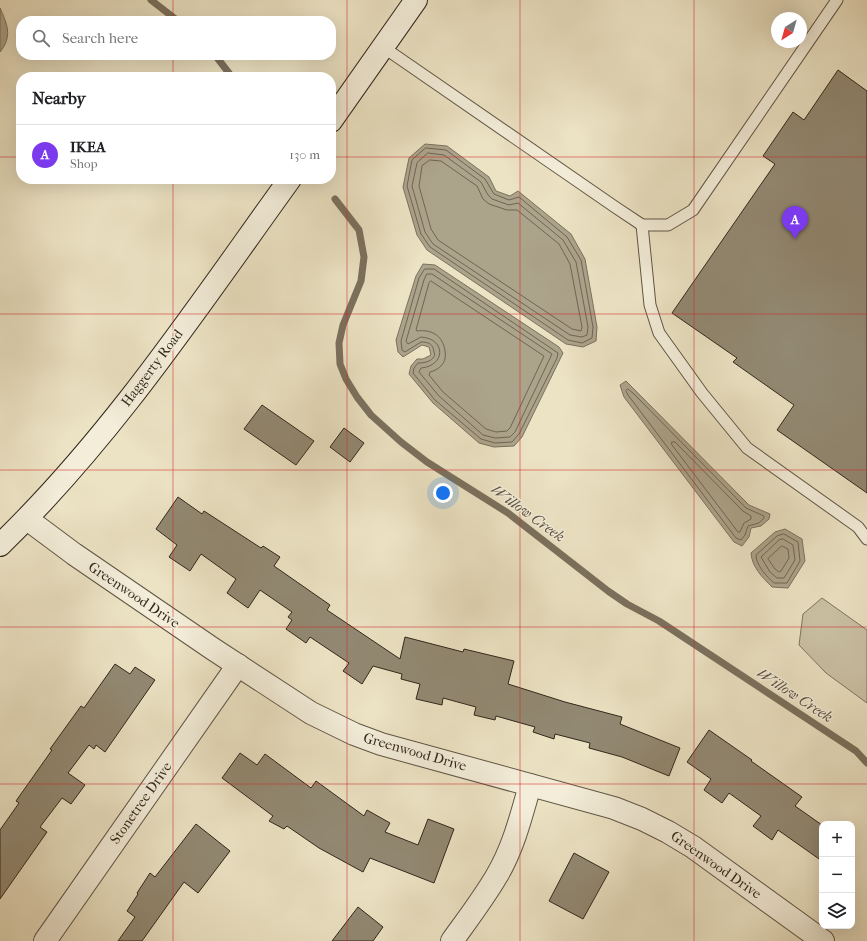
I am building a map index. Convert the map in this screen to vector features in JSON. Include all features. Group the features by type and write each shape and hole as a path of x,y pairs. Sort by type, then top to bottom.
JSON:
{"street":[{"path":"336,114 416,0"},
{"name":"Haggerty Road","path":"0,545 27,519 69,474 116,416 194,313 286,184"},
{"name":"Greenwood Drive","path":"27,519 80,558 311,713 354,734 381,744 614,808 642,819 693,847 820,940"},
{"name":"Stonetree Drive","path":"45,941 238,665"},
{"path":"452,941 496,877 508,854 518,829 530,785"}],"lane":[{"path":"383,47 642,225 668,225 693,210 837,0"},
{"path":"642,225 650,305 659,333 702,393 747,448 858,527 867,539"}],"shaded area":[{"path":"822,598 867,630 867,703 826,673 799,645 803,614"}],"water":[{"path":"0,8 7,25 8,35 0,52"},
{"path":"425,144 447,146 489,177 496,191 510,196 518,191 571,234 585,259 597,327 596,341 583,347 566,344 427,250 417,235 403,187 409,158"},
{"path":"423,264 435,265 559,347 563,353 522,437 514,446 494,447 479,443 433,403 409,374 411,366 417,359 423,359 431,355 429,347 422,345 403,357 398,352 396,340 416,276"},
{"path":"626,381 749,505 770,514 769,519 761,526 751,528 749,537 742,546 734,542 624,397 620,385"},
{"path":"785,529 802,539 805,561 788,588 772,587 761,576 755,567 751,553 775,532"}],"building":[{"path":"838,70 867,91 867,493 777,430 794,405 733,362 737,358 672,313 775,164 763,156 793,112 804,120"},
{"path":"262,405 314,441 296,465 244,429"},
{"path":"344,428 364,443 350,462 330,447"},
{"path":"178,497 202,514 204,511 261,548 263,546 280,557 274,566 330,605 327,610 400,659 405,637 463,652 464,649 514,661 508,684 565,702 622,717 620,724 680,748 669,776 622,757 589,748 590,743 555,734 554,739 533,732 535,727 496,716 495,720 474,715 476,707 443,698 442,705 416,699 420,684 401,679 402,674 373,666 362,684 343,671 349,663 310,637 306,643 286,629 292,620 288,617 292,612 260,590 248,608 227,593 236,579 201,554 190,571 169,557 177,545 156,529"},
{"path":"115,664 130,674 135,667 155,680 105,752 96,745 94,749 89,745 68,773 85,785 71,804 62,798 40,827 47,832 0,899 0,830 19,803 16,801 52,750 50,749 81,706 84,708"},
{"path":"709,730 752,760 751,761 802,797 795,806 819,823 819,859 778,830 772,840 753,826 761,816 729,793 722,803 704,790 711,779 687,762"},
{"path":"240,753 257,765 265,754 311,788 316,781 364,816 367,810 390,823 385,832 418,845 428,819 454,829 434,883 370,858 363,872 319,848 287,826 284,829 269,821 273,816 222,778"},
{"path":"196,824 230,851 198,893 184,882 142,941 118,941 135,917 127,911 150,873 155,877"},
{"path":"574,853 609,872 583,919 549,901"},
{"path":"358,907 383,927 373,941 332,941"}],"waterway":[{"name":"Willow Creek","path":"151,0 172,16"},
{"name":"Willow Creek","path":"219,60 228,72"},
{"name":"Willow Creek","path":"335,199 359,230 364,257 361,281 343,325 339,343 340,364 346,379 357,397 371,415 401,442 427,462 508,513 608,591 627,604 659,621 856,751 867,763"}],"place":[{"name":"IKEA","path":"795,239"}]}
